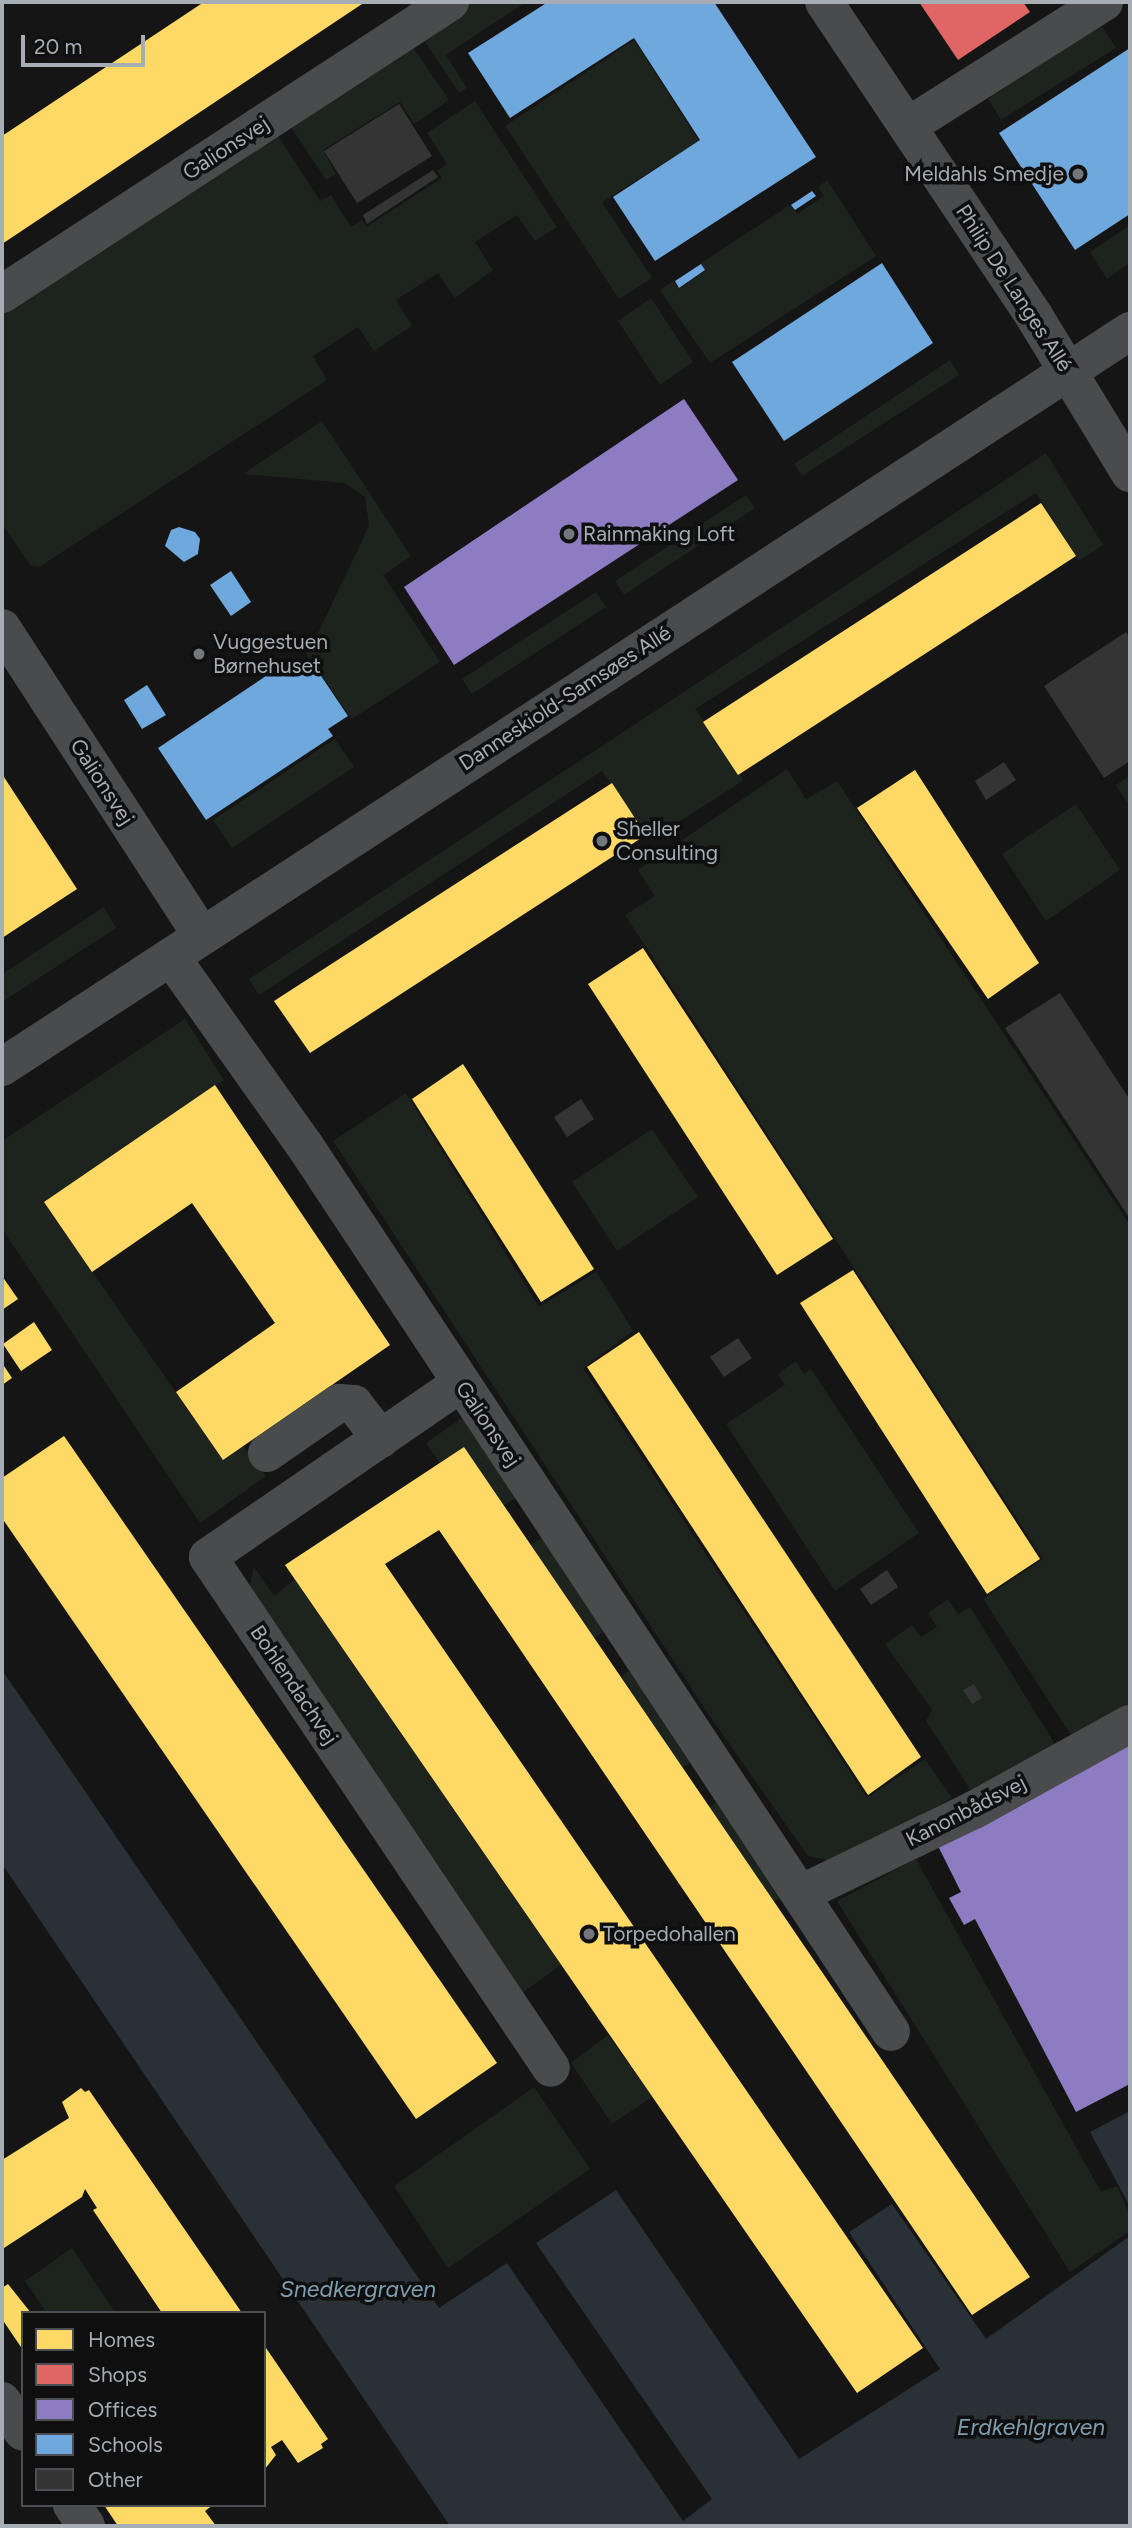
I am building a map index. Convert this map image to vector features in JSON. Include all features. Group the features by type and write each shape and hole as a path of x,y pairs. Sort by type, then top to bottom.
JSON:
{"street":[{"name":"Galionsvej","path":"2,294 450,2"},
{"name":"Philip De Langes Allé","path":"824,2 1068,371 1130,473"},
{"path":"908,126 1104,2"},
{"name":"Danneskiold-Samsøes Allé","path":"2,1067 1130,331"},
{"name":"Galionsvej","path":"2,628 305,1146 891,2032"},
{"name":"Bohlendachvej","path":"461,1383 208,1557 551,2068"},
{"path":"267,1453 339,1403 354,1404 381,1439"},
{"name":"Kanonbådsvej","path":"800,1894 974,1810 1130,1724"},
{"path":"2,2401 21,2429"},
{"path":"73,2507 86,2526"}],"shaded area":[{"path":"470,2 526,2 446,55 467,88 459,93 420,34"},
{"path":"1101,25 1116,48 1001,120 988,99"},
{"path":"634,40 699,141 602,202 652,278 619,299 505,126"},
{"path":"413,47 449,100 414,124 400,102 323,150 336,174 326,180 290,126"},
{"path":"475,101 557,227 535,241 517,215 475,242 493,270 455,298 438,273 396,300 412,326 374,351 358,327 313,356 327,380 39,567 30,565 2,524 2,314 277,134 320,201 331,195 351,227 362,220 366,227 442,178 437,171 447,164 427,133"},
{"path":"827,180 876,256 710,363 660,290 673,281 679,289 705,271 701,263 790,205 797,214 824,196 818,187"},
{"path":"1130,225 1130,263 1107,279 1090,252"},
{"path":"651,298 693,362 660,385 618,321"},
{"path":"950,360 959,375 802,476 794,464"},
{"path":"322,421 411,556 383,575 440,662 352,719 300,645 318,633 369,526 365,497 345,483 243,474"},
{"path":"1046,453 1103,545 1079,561 1036,493 695,709 744,780 651,840 602,771 259,995 249,979"},
{"path":"746,495 755,508 624,595 615,581"},
{"path":"596,592 606,607 472,694 462,679"},
{"path":"335,739 354,767 232,848 213,820"},
{"path":"787,769 806,799 837,781 1130,1225 1130,1705 1072,1737 983,1599 1043,1559 625,915 655,896 638,870"},
{"path":"1130,775 1130,807 1116,785"},
{"path":"1076,804 1120,870 1046,921 1002,854"},
{"path":"104,907 116,928 2,1002 2,974"},
{"path":"185,1019 224,1080 44,1202 222,1459 243,1446 266,1476 200,1523 2,1229 2,1141"},
{"path":"406,1093 539,1307 596,1272 633,1331 583,1368 867,1798 925,1759 952,1798 834,1862 808,1856 707,1712 333,1141"},
{"path":"652,1129 698,1197 617,1251 572,1182"},
{"path":"796,1361 804,1374 811,1369 919,1533 835,1591 726,1424 785,1385 778,1374"},
{"path":"466,1415 521,1495 504,1505 464,1447 440,1463 426,1443"},
{"path":"550,1532 613,1626 594,1638 531,1545"},
{"path":"254,1567 274,1596 295,1580 561,1965 522,1993 249,1586"},
{"path":"948,1599 958,1614 970,1607 1055,1744 972,1792 926,1721 932,1710 885,1644 912,1625 921,1637 937,1627 928,1613"},
{"path":"639,1664 701,1756 682,1768 621,1676"},
{"path":"727,1795 792,1890 774,1902 709,1807"},
{"path":"916,1859 1101,2192 1117,2186 1130,2215 1130,2231 1070,2272 837,1901"},
{"path":"608,2035 652,2097 612,2124 571,2063"},
{"path":"534,2087 590,2169 448,2268 394,2186"},
{"path":"72,2248 114,2311 46,2311 25,2281"}],"water":[{"name":"Erdkehlgraven","path":"2,1670 439,2308 507,2263 683,2521 712,2499 536,2243 616,2190 799,2459 940,2369 849,2232 892,2204 986,2339 1130,2236 1130,2526 450,2526 2,1864"},
{"path":"1130,2111 1130,2207 1090,2132"}],"building: Homes":[{"path":"204,2 365,2 2,244 2,136"},
{"path":"1041,503 1076,556 738,775 703,722"},
{"path":"915,770 1039,963 988,999 857,808"},
{"path":"2,774 77,889 2,938"},
{"path":"612,783 646,835 310,1053 274,1001"},
{"path":"643,948 833,1239 777,1275 588,984"},
{"path":"463,1064 594,1269 541,1302 412,1099"},
{"path":"215,1085 390,1345 223,1460 176,1392 275,1323 192,1203 92,1272 44,1202"},
{"path":"853,1270 1040,1559 987,1594 800,1303"},
{"path":"2,1276 18,1299 2,1310"},
{"path":"34,1322 52,1350 21,1371 3,1344"},
{"path":"639,1332 921,1757 868,1795 587,1367"},
{"path":"2,1363 12,1378 2,1385"},
{"path":"64,1436 497,2063 416,2119 2,1518 2,1478"},
{"name":"Torpedohallen","path":"464,1447 1030,2277 972,2315 439,1530 385,1564 923,2348 857,2393 285,1565"},
{"path":"81,2088 85,2092 89,2090 241,2311 161,2311 93,2210 97,2208 85,2189 82,2197 4,2248 2,2160 69,2118 62,2102"},
{"path":"8,2284 29,2311 21,2311 21,2347 2,2319 2,2288"},
{"path":"266,2348 328,2439 321,2444 323,2448 298,2463 282,2440 271,2447 276,2455 266,2468"},
{"path":"105,2507 210,2507 205,2511 216,2526 118,2526"}],"building: Shops":[{"path":"919,2 1023,2 1030,12 958,60"}],"building: Offices":[{"name":"Rainmaking Loft","path":"684,399 738,480 454,665 404,587"},
{"path":"1130,1741 1130,2084 1076,2112 975,1919 964,1925 949,1898 961,1892 936,1842"}],"building: Schools":[{"path":"548,2 714,2 816,157 655,261 613,197 700,140 634,38 510,118 468,53"},
{"name":"Meldahls Smedje","path":"1130,48 1130,214 1075,250 999,133"},
{"path":"812,191 816,196 795,210 791,205"},
{"path":"882,263 933,343 784,441 732,362"},
{"path":"701,264 705,270 679,288 675,281"},
{"path":"179,527 195,532 200,539 198,554 184,562 165,546 171,530"},
{"path":"231,571 251,602 231,616 210,585"},
{"path":"284,664 293,677 313,664 348,716 328,729 333,736 206,820 158,748"},
{"path":"147,685 166,715 142,729 124,700"}],"building: Other":[{"path":"399,104 432,156 357,203 324,151"},
{"path":"433,170 438,177 367,224 363,215"},
{"path":"1126,632 1130,638 1130,761 1104,778 1044,686"},
{"path":"1004,762 1016,780 986,800 975,781"},
{"path":"1060,993 1130,1100 1130,1219 1005,1028"},
{"path":"581,1099 594,1119 567,1137 554,1117"},
{"path":"738,1338 752,1358 724,1377 710,1357"},
{"path":"887,1570 898,1587 871,1605 860,1589"},
{"path":"974,1684 982,1698 972,1704 963,1690"}],"place":[{"name":"Meldahls Smedje","path":"1078,174"},
{"name":"Rainmaking Loft","path":"569,534"},
{"name":"Vuggestuen Børnehuset","path":"199,654"},
{"name":"Sheller Consulting","path":"602,841"},
{"name":"Torpedohallen","path":"589,1934"}],"water label":[{"name":"Snedkergraven","path":"358,2289"}]}
